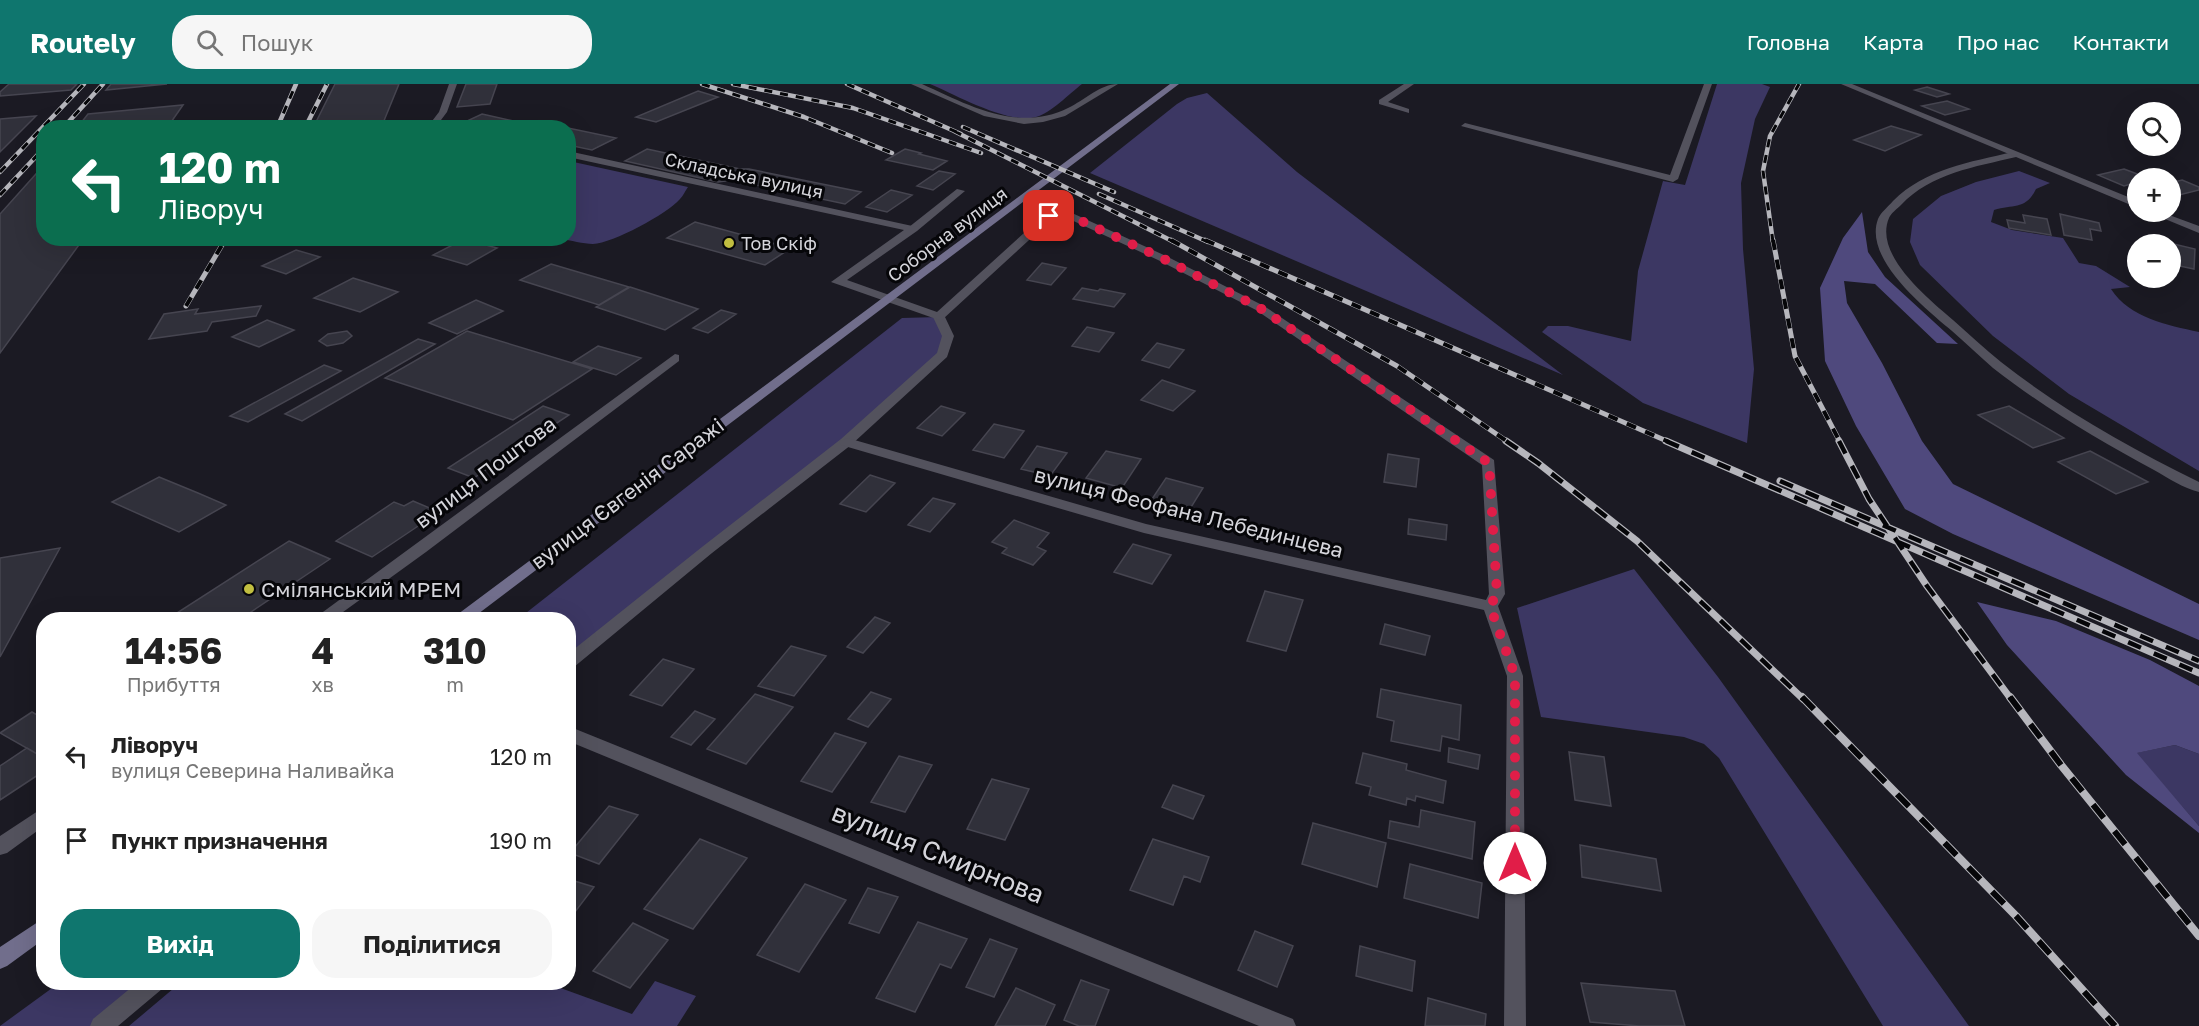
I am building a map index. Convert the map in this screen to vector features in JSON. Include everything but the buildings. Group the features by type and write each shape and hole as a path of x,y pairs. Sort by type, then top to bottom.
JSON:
{"main road":[{"name":"Соборна вулиця","path":"797,367 1175,84"},
{"name":"вулиця Євгенія Саражі","path":"469,612 797,367"},
{"path":"0,959 36,933"}],"street":[{"path":"437,120 443,112 453,84"},
{"path":"915,84 998,120 1024,123 1043,121 1065,114 1114,84"},
{"path":"1406,111 1382,102 1410,84"},
{"path":"1465,126 1673,179 1708,84"},
{"path":"1845,84 1864,88 2013,155 2127,201"},
{"path":"2013,155 1959,168 1912,188 1884,218 1881,235 1889,256 1911,290 2002,369 2061,411 2136,457 2199,488"},
{"name":"Складська вулиця","path":"576,156 914,229"},
{"path":"576,656 707,550 846,442 943,354 948,336 939,318 852,284 837,282 914,229 960,191"},
{"path":"939,318 1049,216 1068,215 1162,258 1260,308 1489,463 1497,594 1490,606 1515,676 1515,1026"},
{"path":"2179,222 2199,230"},
{"name":"вулиця Поштова","path":"331,612 421,549 675,358"},
{"name":"вулиця Феофана Лебединцева","path":"846,442 1144,528 1490,606"},
{"name":"вулиця Смирнова","path":"576,736 1286,1026"},
{"path":"0,847 36,821"},
{"path":"101,1026 145,990"}],"shaded area":[{"path":"930,84 1082,84 1042,115 1025,118 1012,117 983,108"},
{"path":"1717,84 1762,84 1770,87 1755,119 1741,183 1743,249 1754,369 1747,443 1643,403 1542,332 1548,326 1568,326 1631,341 1638,271 1663,181 1685,185"},
{"path":"1207,93 1297,172 1563,375 1090,173 1177,104 1187,98"},
{"path":"576,163 688,187 673,205 639,227 613,239 593,244 576,242"},
{"path":"2019,171 2050,183 2036,189 2024,203 1994,210 1991,222 2012,230 2063,238 2079,263 2096,266 2127,285 2127,287 2111,289 2128,307 2150,319 2199,332 2199,471 2069,394 1993,336 1920,265 1910,242 1913,219 1941,196 1976,182"},
{"path":"1862,212 1868,252 1885,277 1958,344 1937,343 1875,284 1844,281 1847,303 1882,363 1922,441 1953,484 2199,604 2199,640 1953,534 1905,509 1856,426 1825,361 1820,288 1843,238"},
{"path":"939,317 948,336 943,354 846,442 576,657 576,612 527,612 902,318"},
{"path":"1634,569 1718,677 1969,1026 1883,1026 1719,758 1704,744 1684,737 1541,717 1517,608"},
{"path":"1977,602 2056,621 2150,660 2199,686 2199,754 2175,745 2137,753 2199,826 2199,833 2126,775 2007,645"},
{"path":"2175,745 2199,754 2199,826 2136,753"},
{"path":"655,981 696,996 677,1026 129,1026 172,990 566,990 632,1014"},
{"path":"49,990 146,990 101,1026 0,1026"}],"railway":[{"path":"50,120 84,84"},
{"path":"70,120 103,84"},
{"path":"280,120 296,84"},
{"path":"309,120 327,84"},
{"path":"702,84 804,117 892,153"},
{"path":"733,84 853,108 981,153"},
{"path":"847,84 961,134"},
{"path":"1773,242 1763,171 1770,136 1799,84"},
{"path":"963,127 1114,192"},
{"path":"954,131 1174,242"},
{"path":"0,172 36,134"},
{"path":"0,195 36,157"},
{"path":"1099,194 1208,242"},
{"path":"1171,240 1397,366 1508,442"},
{"path":"1205,240 1669,442"},
{"path":"1773,240 1795,356 1840,442"},
{"path":"186,306 221,246"},
{"path":"1506,441 1538,463 1637,541 1803,699"},
{"path":"1666,441 1898,542"},
{"path":"1839,441 1869,499 1888,527"},
{"path":"1780,481 1888,527"},
{"path":"1888,527 2199,661"},
{"path":"1888,527 1898,542"},
{"path":"1898,542 2199,673"},
{"path":"1898,542 1927,586 2011,699"},
{"path":"1802,697 2016,916 2115,1026"},
{"path":"2010,697 2061,765 2199,936"}],"place":[{"name":"Тов Скіф","path":"729,243"},
{"name":"Смілянський МРЕМ","path":"249,589"}],"route":[{"path":"1049,216 1068,215 1162,258 1260,308 1489,463 1497,594 1490,606 1515,676 1515,863"}]}
